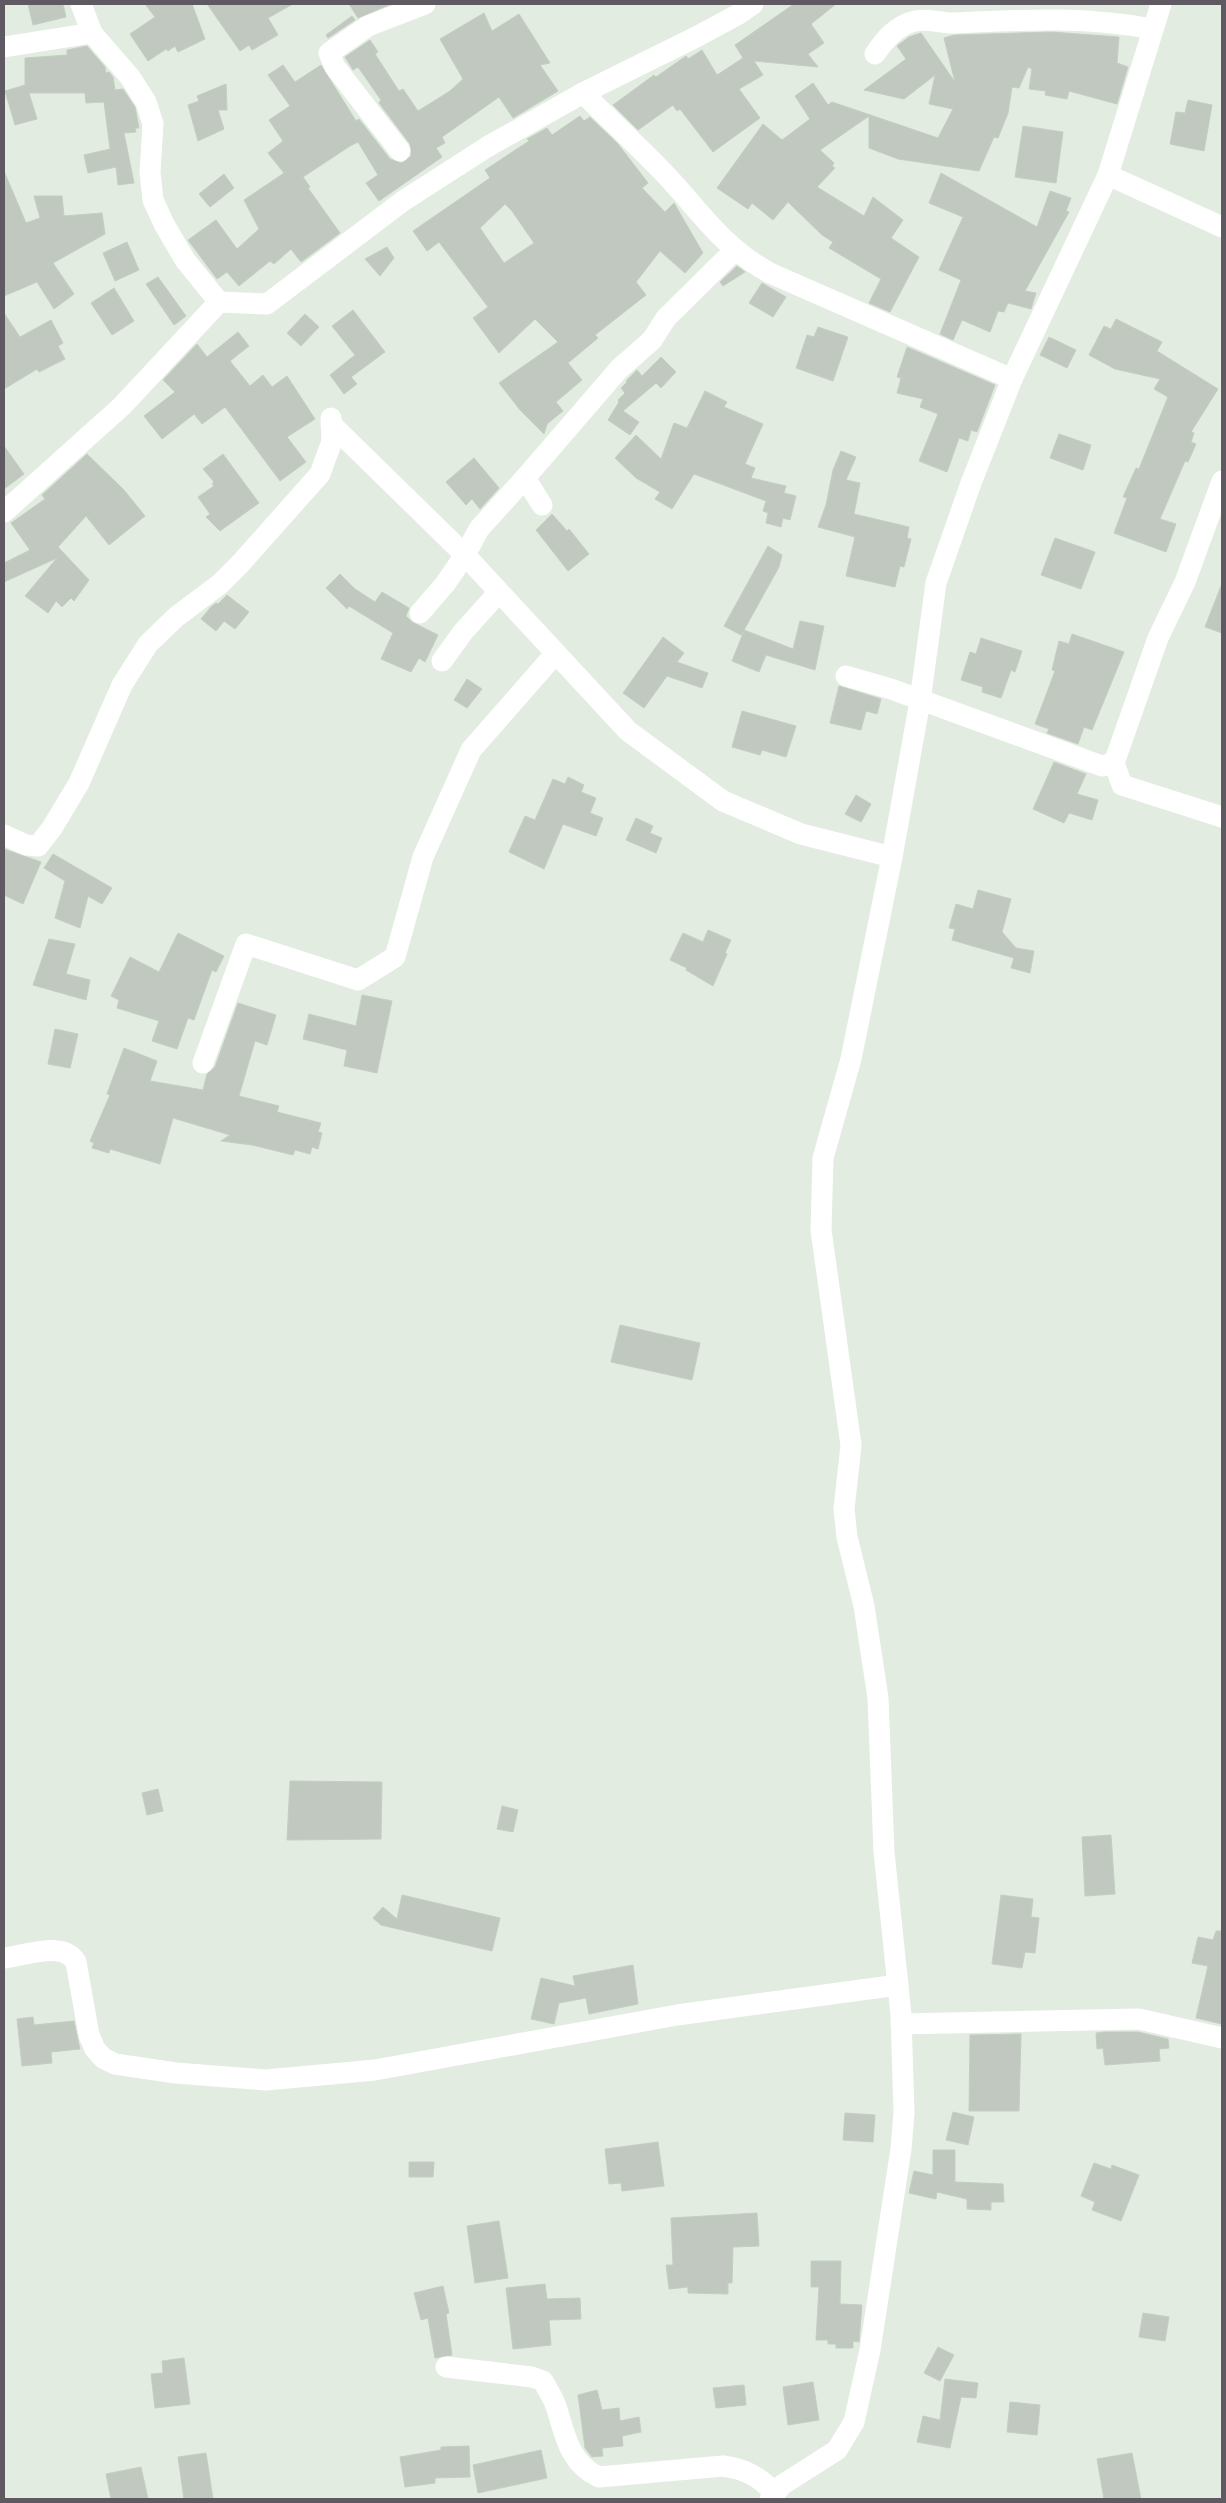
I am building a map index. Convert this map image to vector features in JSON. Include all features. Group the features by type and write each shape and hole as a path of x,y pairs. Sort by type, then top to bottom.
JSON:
{"street":[{"path":"80,4 92,33 130,77 146,102 153,124 150,172 154,200 164,224 185,260 219,302 267,304 403,201 487,147 583,92 714,27 753,4"},
{"path":"400,151 335,67 329,53 368,26 426,4"},
{"path":"446,2367 532,2377 544,2382 555,2404 571,2452 586,2471 599,2477 723,2466 738,2468 760,2478 773,2496 782,2485 837,2450 854,2422 859,2408 870,2350 901,2149 904,2079 898,1985 884,1852 878,1698 864,1606 846,1528 844,1509 850,1445 821,1230 823,1158 851,1059 892,857 920,701 936,583 971,483 1012,379 1108,174 1161,4"},
{"path":"875,54 884,40 895,31 905,24 921,20 947,23 1014,19 1080,20 1115,22 1152,29"},
{"path":"4,47 92,33"},
{"path":"583,92 665,174 723,240 746,260 770,273 1012,379"},
{"path":"1108,174 1222,227"},
{"path":"420,613 445,584 465,555 479,529 619,369 652,340 666,318 735,250"},
{"path":"4,512 122,406 219,302"},
{"path":"4,835 26,845 38,846 52,828 79,783 122,685 148,644 176,617 220,584 320,474 332,441 331,421 465,555 628,731 723,801 801,834 892,857"},
{"path":"525,478 542,505"},
{"path":"1222,481 1185,582 1158,638 1114,763 1122,785 1222,817"},
{"path":"442,661 463,632 498,592"},
{"path":"203,1063 246,944 358,980 394,957 423,856 471,750 556,653"},
{"path":"846,676 890,689 1102,766 1114,763"},
{"path":"4,1958 47,1951 64,1951 72,1955 76,1962 89,2035 95,2049 104,2058 116,2064 176,2073 266,2080 375,2070 677,2015 898,1985"},
{"path":"901,2024 1140,2019 1222,2038"}],"building":[{"path":"28,4 63,4 66,17 33,25"},
{"path":"145,4 192,4 205,39 178,52 175,46 168,51 166,49 148,61 130,34 155,17"},
{"path":"207,4 293,4 268,18 278,35 252,50 249,45 240,51"},
{"path":"349,4 391,4 358,18"},
{"path":"794,4 836,4 811,24 824,43 808,54 818,67 754,61 763,75 739,89 760,118 713,152 680,109 677,111 673,105 638,130 613,105 654,75 656,77 686,56 688,59 702,50 717,75 743,58 735,45"},
{"path":"484,13 492,31 519,14 550,63 540,65 558,91 513,118 499,97 442,137 445,143 436,148 442,157 379,201 366,183 378,175 358,142 350,146 303,177 310,187 308,188 340,233 301,262 291,249 274,264 270,261 239,286 227,272 217,279 188,240 216,220 237,249 259,229 244,200 284,173 268,153 283,141 269,120 290,106 268,75 283,65 295,82 321,65 356,121 359,119 390,159 402,163 411,156 410,144 379,103 381,100 358,67 353,70 345,57 370,40 378,52 375,54 399,91 403,89 418,111 450,91 463,79 440,39"},
{"path":"352,16 355,20 328,38 326,35"},
{"path":"1052,32 1119,37 1117,63 1128,67 1117,104 1069,91 1067,99 1045,95 1046,91 1029,89 1032,69 1028,67 1019,88 1012,87 1008,113 998,138 994,137 979,171 898,159 869,148 869,116 820,150 834,163 832,166 835,168 817,187 864,216 873,197 903,220 891,238 919,257 890,312 869,303 881,279 829,248 833,242 822,235 788,202 773,220 752,203 748,209 717,188 763,124 782,140 810,119 795,96 813,83 828,105 832,102 938,138 953,109 929,104 935,75 904,99 864,90 906,59 897,46 909,37 921,33 955,82 944,38 954,35"},
{"path":"87,46 105,67 106,73 109,72 113,77 115,90 123,89 135,107 139,128 135,128 136,132 124,133 134,183 118,185 116,167 88,173 84,155 110,149 104,102 86,103 85,93 29,93 37,119 15,125 5,91 25,85 25,58 67,55 67,50"},
{"path":"226,84 227,110 218,110 224,129 198,141 188,105 199,101 197,96"},
{"path":"1188,100 1212,105 1204,151 1170,144 1176,112 1185,113"},
{"path":"580,116 584,121 590,117 618,144 648,183 642,188 665,212 674,203 703,253 685,273 660,251 636,282 646,295 595,335 598,338 568,363 582,380 556,402 563,411 547,424 544,434 520,410 499,383 558,342 535,319 499,353 473,318 488,307 439,242 427,251 413,231 490,178 485,170 529,141 527,139 547,128 552,135","holes":["505,204 534,243 504,263 480,228"]},
{"path":"1023,126 1063,132 1056,183 1015,177"},
{"path":"4,171 26,223 40,218 34,196 62,196 64,216 102,213 105,234 53,263 74,294 54,309 37,282 4,296"},
{"path":"941,173 1037,227 1050,191 1071,198 1066,211 1069,212 1025,291 1036,293 1031,309 1008,303 1004,312 998,311 990,332 962,320 953,340 940,334 961,280 939,270 963,217 929,203"},
{"path":"224,174 234,188 210,207 199,194"},
{"path":"127,242 139,270 115,281 103,253"},
{"path":"387,247 394,258 380,276 365,259"},
{"path":"737,266 745,272 723,286 720,282"},
{"path":"158,277 186,316 174,325 146,284"},
{"path":"762,283 786,297 773,317 749,303"},
{"path":"114,288 134,321 112,335 91,303"},
{"path":"353,310 385,352 351,377 357,384 344,394 330,375 355,355 332,326"},
{"path":"4,313 20,337 51,320 63,343 58,346 65,359 39,372 37,369 4,389"},
{"path":"305,314 319,327 301,346 287,333"},
{"path":"1116,319 1162,342 1157,351 1218,389 1191,432 1194,433 1191,442 1196,444 1188,462 1185,461 1160,519 1176,524 1166,552 1114,533 1127,498 1123,497 1136,468 1139,469 1168,397 1154,389 1160,379 1115,369 1089,355 1104,326 1111,329"},
{"path":"818,327 848,337 833,381 796,368 807,335 814,337"},
{"path":"238,332 249,346 230,361 250,386 263,375 272,387 287,376 315,419 287,437 306,462 280,481 225,407 202,424 194,414 162,439 144,416 175,392 163,380 197,344 207,357"},
{"path":"1049,337 1076,350 1067,368 1040,355"},
{"path":"907,347 995,385 977,432 971,430 968,441 959,438 947,472 919,461 938,414 920,407 923,399 897,393 901,378 897,377"},
{"path":"661,357 676,372 661,388 656,383 623,411 639,422 630,435 608,420 619,402 618,400 625,393 621,388 626,381 637,370 642,376"},
{"path":"705,391 727,402 724,407 763,424 745,464 755,468 751,478 786,486 784,493 796,496 790,520 783,518 781,527 766,523 768,513 763,511 766,501 694,474 672,509 655,499 660,492 636,478 615,458 636,435 661,459 674,423 687,428"},
{"path":"1059,434 1091,445 1083,470 1050,458"},
{"path":"4,446 24,474 4,489"},
{"path":"841,451 856,457 846,480 860,483 854,514 909,527 907,538 911,539 904,567 900,566 895,587 846,576 855,537 818,527 826,505 833,470"},
{"path":"87,454 124,490 145,516 109,545 86,516 58,547 89,580 74,601 71,598 62,607 56,601 48,613 25,596 57,558 4,582 4,563 30,550 11,523 45,499 42,495"},
{"path":"223,454 259,503 220,531 206,517 210,514 198,497 214,486 212,484 214,482 203,469"},
{"path":"474,458 499,488 480,509 472,499 466,505 446,482"},
{"path":"552,514 567,531 569,529 589,554 568,571 536,530"},
{"path":"1055,538 1095,552 1081,589 1041,575"},
{"path":"768,546 782,555 779,567 744,630 793,649 800,621 824,626 815,670 766,655 759,672 732,661 744,631 741,635 724,626"},
{"path":"340,574 355,589 375,602 382,592 409,608 406,616 412,622 438,635 425,662 419,658 411,672 381,659 393,633 349,606 347,609 326,588"},
{"path":"1222,586 1222,633 1205,627"},
{"path":"227,595 249,612 235,629 224,621 216,631 201,619 211,607 216,603 218,604"},
{"path":"1072,634 1124,652 1092,730 1084,727 1078,744 1047,733 1049,729 1035,724 1055,671 1052,670 1059,641 1069,644"},
{"path":"663,637 684,653 677,662 708,673 702,688 667,676 644,708 623,693"},
{"path":"981,638 1022,651 1015,672 1011,670 1001,698 982,692 983,687 961,680 970,652 976,654"},
{"path":"467,679 482,689 467,708 454,700"},
{"path":"839,686 881,699 877,714 866,711 861,730 830,723"},
{"path":"742,711 796,726 786,757 762,750 760,755 732,747"},
{"path":"1054,762 1086,774 1077,794 1098,800 1092,820 1069,813 1064,823 1033,809"},
{"path":"568,777 584,785 581,792 596,798 590,813 603,818 596,836 563,824 544,869 509,852 525,816 535,820 553,779 565,784"},
{"path":"856,795 871,804 861,822 845,814"},
{"path":"636,818 653,826 650,833 662,838 656,853 626,840"},
{"path":"4,849 41,862 23,904 4,895"},
{"path":"53,854 112,888 102,904 88,896 80,928 55,918 65,881 44,868"},
{"path":"978,890 1011,899 1002,932 1016,948 1034,951 1030,973 1011,968 1014,958 952,940 955,929 949,928 956,904 973,909"},
{"path":"708,930 731,940 713,986 686,970 687,968 670,960 683,933 703,942"},
{"path":"178,933 224,956 216,972 212,970 194,1020 188,1018 177,1049 152,1041 159,1021 117,1008 119,1000 111,996 130,957 159,972"},
{"path":"49,939 75,944 66,974 90,980 86,1000 33,985"},
{"path":"362,995 392,1001 377,1073 344,1066 347,1050 303,1039 309,1014 356,1026"},
{"path":"238,1003 276,1015 267,1045 255,1041 239,1096 279,1106 277,1112 321,1123 318,1132 322,1133 318,1149 312,1147 310,1154 295,1150 293,1155 252,1145 221,1141 230,1135 173,1118 160,1164 110,1149 109,1153 92,1148 94,1143 90,1141 110,1095 107,1094 124,1048 157,1061 150,1081 203,1090 207,1074 215,1067"},
{"path":"55,1029 78,1034 70,1068 48,1064"},
{"path":"620,1325 700,1343 692,1380 611,1362"},
{"path":"290,1781 382,1782 381,1839 287,1840"},
{"path":"158,1789 163,1811 147,1815 142,1793"},
{"path":"502,1806 518,1810 513,1832 497,1829"},
{"path":"1111,1835 1115,1894 1085,1896 1082,1837"},
{"path":"402,1895 500,1918 492,1951 381,1925 373,1918 383,1907 397,1919"},
{"path":"1001,1895 1033,1899 1031,1917 1039,1918 1035,1953 1025,1952 1022,1968 992,1964"},
{"path":"1216,1931 1222,1931 1222,2024 1196,2018 1208,1966 1192,1963 1198,1937 1213,1940"},
{"path":"633,1965 638,2004 589,2014 586,1998 559,2003 554,2024 531,2019 541,1978 575,1986 573,1976"},
{"path":"33,2017 34,2025 74,2021 80,2049 51,2052 52,2063 22,2066 17,2019"},
{"path":"1138,2032 1168,2039 1169,2048 1159,2049 1160,2061 1105,2065 1103,2048 1097,2049 1096,2033"},
{"path":"1021,2034 1019,2111 969,2111 970,2035"},
{"path":"953,2112 974,2117 968,2145 946,2140"},
{"path":"845,2113 875,2115 873,2142 843,2140"},
{"path":"658,2142 664,2186 622,2191 621,2183 609,2184 605,2149"},
{"path":"933,2150 955,2150 955,2182 1003,2184 1004,2202 991,2202 991,2210 967,2209 967,2199 937,2192 936,2199 909,2193 914,2171 933,2175"},
{"path":"409,2162 434,2162 433,2177 409,2177"},
{"path":"1094,2163 1111,2169 1112,2165 1139,2175 1121,2221 1092,2210 1095,2202 1081,2196"},
{"path":"757,2213 759,2246 733,2247 732,2283 728,2283 728,2294 688,2293 688,2287 669,2289 666,2265 673,2265 671,2218"},
{"path":"499,2221 508,2278 475,2283 467,2226"},
{"path":"811,2261 841,2261 840,2304 862,2305 859,2342 853,2341 853,2348 836,2348 836,2344 828,2344 828,2340 816,2340 819,2287 811,2287"},
{"path":"545,2284 547,2299 580,2298 581,2319 549,2320 551,2345 513,2349 506,2288"},
{"path":"443,2286 449,2313 446,2314 452,2355 435,2358 428,2318 421,2320 414,2293"},
{"path":"1143,2313 1169,2317 1165,2341 1139,2337"},
{"path":"938,2347 954,2355 940,2381 924,2373"},
{"path":"184,2358 190,2404 155,2408 151,2374 163,2373 162,2361"},
{"path":"945,2379 978,2383 976,2398 961,2397 950,2448 917,2442 923,2416 940,2420"},
{"path":"813,2382 819,2420 788,2425 783,2387"},
{"path":"744,2385 746,2405 716,2408 713,2388"},
{"path":"597,2390 602,2410 619,2408 620,2421 639,2417 641,2432 622,2436 623,2446 602,2448 603,2456 592,2457 585,2448 578,2395"},
{"path":"1010,2402 1040,2405 1037,2435 1007,2432"},
{"path":"469,2446 470,2477 435,2478 435,2483 405,2487 400,2457 441,2450 441,2447"},
{"path":"541,2450 547,2478 478,2493 473,2465"},
{"path":"206,2453 213,2499 184,2499 178,2457"},
{"path":"1132,2453 1141,2499 1104,2499 1097,2459"},
{"path":"141,2467 148,2499 111,2499 106,2474"}]}
